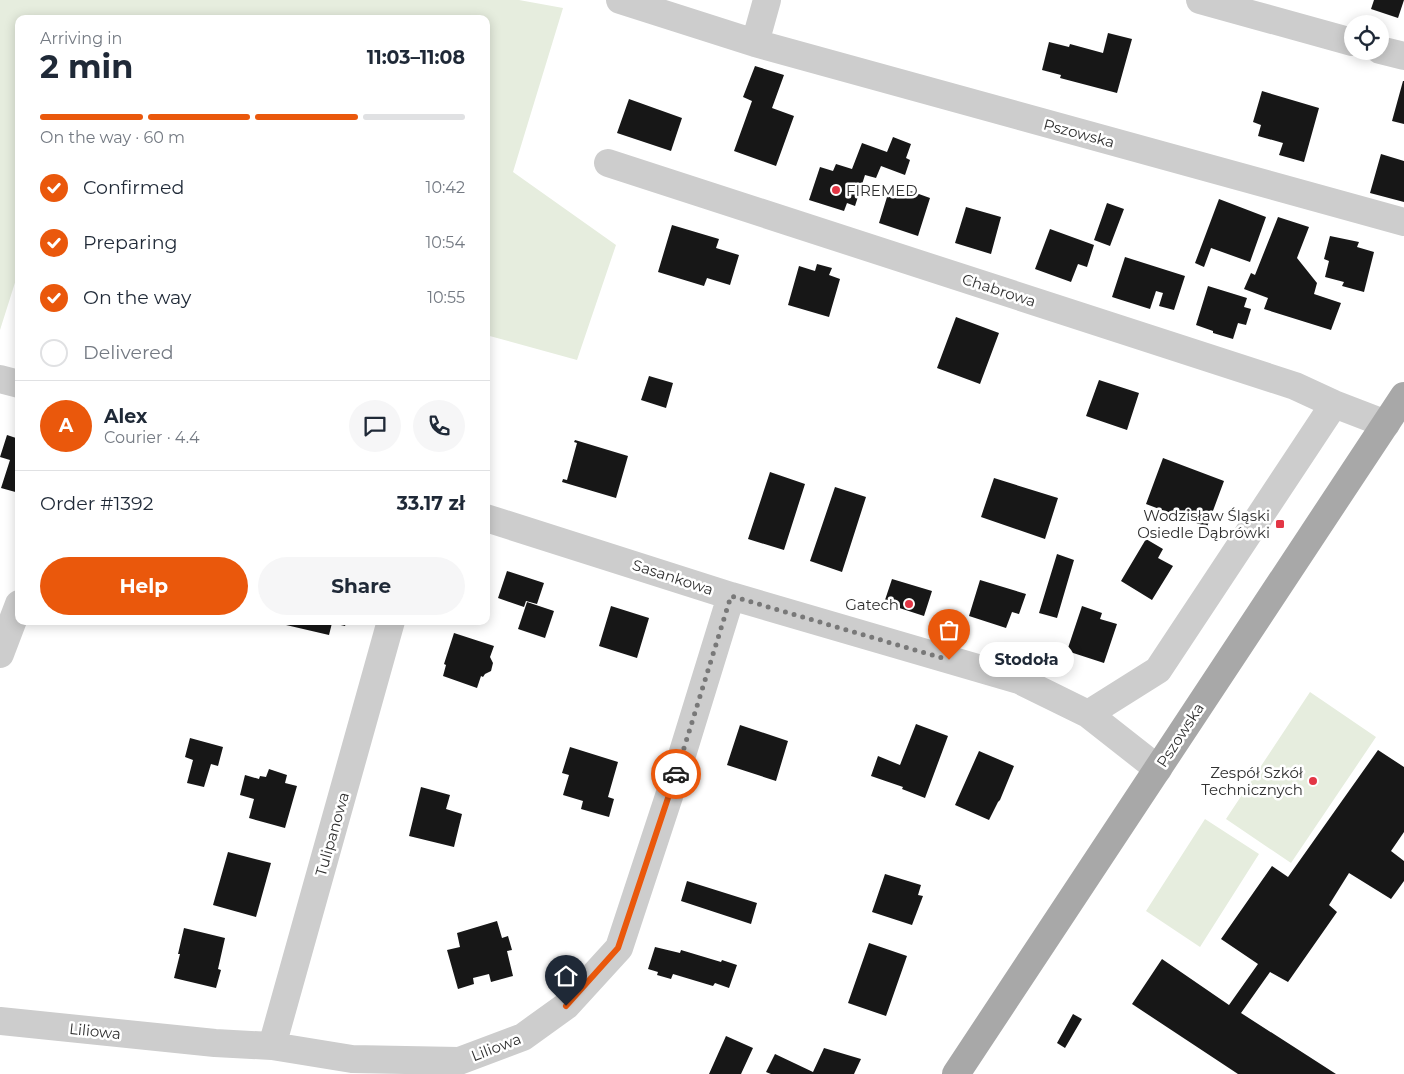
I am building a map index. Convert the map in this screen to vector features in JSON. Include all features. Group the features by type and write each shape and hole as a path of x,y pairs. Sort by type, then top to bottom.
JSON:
{"main road":[{"name":"Pszowska","path":"963,1072 1158,769 1404,396"}],"street":[{"name":"Pszowska","path":"620,0 755,43 1404,222"},
{"path":"755,43 767,0"},
{"path":"1200,0 1344,40"},
{"path":"1389,52 1404,56"},
{"name":"Chabrowa","path":"608,164 1295,386 1334,404 1386,424"},
{"path":"0,379 15,383"},
{"path":"1088,714 1158,670 1334,404"},
{"name":"Sasankowa","path":"490,519 731,596 1019,680 1088,714 1158,769"},
{"name":"Liliowa","path":"0,1021 208,1042 272,1046 352,1059 458,1061 523,1037 566,1006 618,948 674,781 731,596"},
{"path":"0,654 15,615"},
{"name":"Tulipanowa","path":"272,1046 390,625"}],"green space":[{"path":"0,0 519,0 563,8 513,172 616,245 577,360 490,336 490,15 15,15 15,283 0,330"},
{"path":"1310,692 1376,737 1291,863 1226,819"},
{"path":"1205,819 1259,854 1200,947 1146,911"}],"building":[{"path":"1374,0 1404,0 1398,18 1371,9"},
{"path":"1108,33 1132,39 1117,93 1060,78 1061,75 1042,70 1049,42 1069,47 1070,44 1103,53"},
{"path":"755,66 784,75 772,108 794,116 776,166 734,151 752,101 743,97"},
{"path":"1404,81 1404,124 1392,121"},
{"path":"1262,91 1319,108 1304,162 1279,155 1283,143 1258,136 1261,125 1253,122"},
{"path":"629,99 682,118 671,151 617,133"},
{"path":"893,137 911,144 906,158 910,160 905,175 881,166 876,178 865,175 855,206 847,203 844,211 809,200 820,167 833,171 836,164 852,169 862,143 887,152"},
{"path":"1381,154 1404,161 1404,202 1370,193"},
{"path":"891,184 930,198 918,236 879,223"},
{"path":"1219,199 1266,217 1250,262 1211,248 1204,267 1195,263"},
{"path":"1107,203 1124,209 1110,246 1094,240"},
{"path":"966,207 1001,217 991,254 955,243"},
{"path":"1278,217 1309,227 1297,258 1317,283 1314,294 1341,303 1331,330 1264,309 1268,298 1244,289 1251,273 1255,275"},
{"path":"672,225 719,239 716,248 739,255 730,285 707,278 704,286 658,272"},
{"path":"1050,229 1094,245 1087,267 1078,264 1071,282 1035,269"},
{"path":"1330,236 1359,242 1357,247 1374,252 1364,292 1342,286 1344,282 1325,277 1329,261 1324,259"},
{"path":"1125,257 1185,276 1174,310 1159,306 1163,293 1156,291 1150,309 1112,297"},
{"path":"817,264 832,268 829,275 840,279 829,317 788,305 799,266 815,271"},
{"path":"1208,286 1247,298 1244,307 1251,309 1246,325 1238,323 1233,339 1196,325"},
{"path":"956,317 999,333 980,384 937,368"},
{"path":"649,376 673,383 666,408 641,400"},
{"path":"1099,380 1139,393 1127,430 1086,416"},
{"path":"7,435 15,438 15,492 1,488 10,460 0,457"},
{"path":"575,440 628,456 616,498 562,482 563,479 567,480 577,443 574,442"},
{"path":"1163,458 1224,481 1207,527 1146,504"},
{"path":"770,472 805,484 784,550 748,539"},
{"path":"994,478 1058,498 1045,539 981,517"},
{"path":"835,487 866,497 842,572 810,561"},
{"path":"1146,539 1163,549 1158,558 1173,566 1152,600 1121,581"},
{"path":"1057,554 1074,560 1057,618 1039,613"},
{"path":"507,571 544,583 537,604 526,601 524,607 498,598"},
{"path":"892,579 932,591 924,616 884,603"},
{"path":"980,580 1026,594 1019,614 1012,612 1006,628 969,616"},
{"path":"527,602 554,611 545,638 518,629"},
{"path":"611,606 649,618 637,658 599,646"},
{"path":"1082,606 1102,613 1100,619 1117,624 1104,663 1067,651"},
{"path":"286,625 332,625 329,635"},
{"path":"454,633 494,646 490,657 493,663 491,671 483,677 481,676 477,688 443,676 446,665 444,664"},
{"path":"916,724 948,736 925,798 902,789 903,787 871,776 878,756 900,765"},
{"path":"740,725 788,741 776,781 727,765"},
{"path":"190,738 223,747 218,766 211,764 204,787 187,783 193,760 185,757"},
{"path":"570,747 618,762 608,797 614,799 609,817 581,809 583,801 563,795 569,775 562,773"},
{"path":"1378,750 1404,767 1404,832 1391,851 1404,861 1404,881 1391,899 1349,873 1329,905 1337,912 1288,982 1270,972 1241,1013 1336,1074 1238,1074 1132,1004 1162,959 1229,1005 1258,964 1221,939 1272,866 1288,877"},
{"path":"979,751 1014,766 1000,800 989,820 955,805"},
{"path":"269,769 287,775 285,783 297,786 285,828 249,818 254,799 240,795 245,775 259,779 260,776 266,777"},
{"path":"421,787 450,795 446,809 462,814 454,847 409,836"},
{"path":"228,852 271,863 256,917 213,905"},
{"path":"885,874 921,885 918,895 923,896 912,925 872,912"},
{"path":"687,881 757,903 751,924 681,901"},
{"path":"497,921 502,938 508,936 512,950 507,951 513,976 491,982 489,974 473,978 474,984 458,989 447,950 460,947 457,933"},
{"path":"184,928 225,938 218,969 221,970 216,988 174,978"},
{"path":"869,943 907,956 886,1016 848,1003"},
{"path":"655,947 680,953 681,950 737,965 729,988 715,983 713,986 673,974 671,979 657,975 658,972 648,969"},
{"path":"1073,1014 1082,1019 1065,1048 1057,1043"},
{"path":"726,1036 753,1048 741,1074 709,1074"},
{"path":"824,1048 861,1059 854,1074 771,1074 766,1072 775,1054 813,1072"}],"way so far":[{"path":"676,774 731,596 949,660"}],"place":[{"name":"FIREMED","path":"836,190"},
{"name":"Wodzisław Śląski Osiedle Dąbrówki","path":"1280,524"},
{"name":"Gatech","path":"909,604"},
{"name":"Stodoła","path":"949,660"},
{"name":"Zespół Szkół Technicznych","path":"1313,781"}],"route":[{"path":"566,1006 618,948 676,774"}]}
